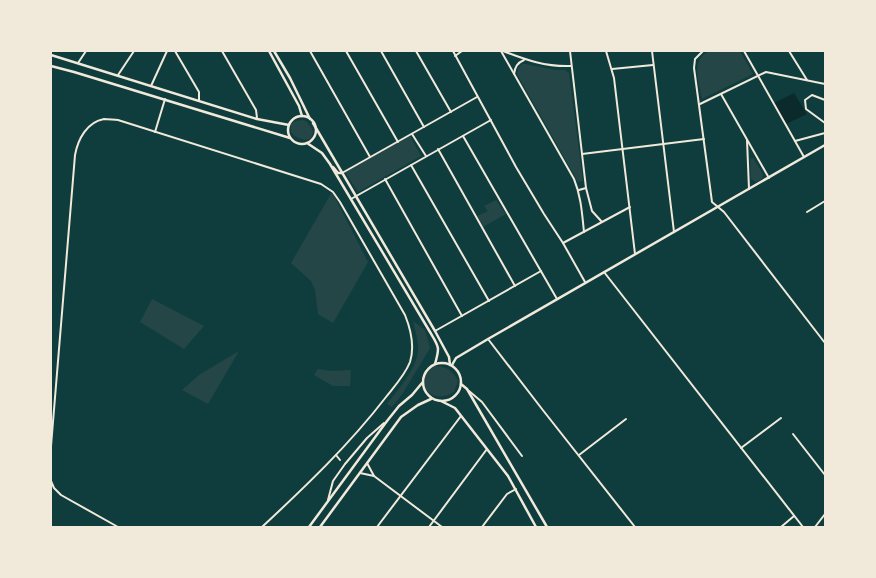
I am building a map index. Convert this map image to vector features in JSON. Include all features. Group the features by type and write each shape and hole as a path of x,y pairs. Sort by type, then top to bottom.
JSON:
{"street":[{"path":"78,63 86,51"},
{"path":"118,76 134,51"},
{"path":"151,86 167,51"},
{"path":"175,51 199,92 199,101"},
{"path":"222,51 256,110 257,119"},
{"path":"269,51 299,106 302,117"},
{"path":"274,51 290,78 310,120 378,231 435,331 449,357 451,365 459,373 461,384 457,394 447,401 441,401"},
{"path":"310,51 370,157"},
{"path":"346,51 398,142"},
{"path":"381,51 424,127"},
{"path":"416,51 451,112"},
{"path":"453,51 524,180 586,283"},
{"path":"455,56 462,51"},
{"path":"502,51 524,60 545,65 571,66"},
{"path":"502,51 579,190 584,232"},
{"path":"569,51 586,188 592,212 602,222"},
{"path":"606,51 614,78 635,254"},
{"path":"652,51 674,232"},
{"path":"703,51 695,59 694,68 712,202 724,212 825,343"},
{"path":"744,51 804,157"},
{"path":"790,51 807,80"},
{"path":"51,55 257,119 289,125"},
{"path":"514,74 518,63 524,60"},
{"path":"612,69 653,65"},
{"path":"51,66 165,99 290,138 298,144 307,143 314,137 315,128 313,123"},
{"path":"700,104 766,72 825,84 825,79"},
{"path":"721,94 769,178"},
{"path":"825,100 812,95 805,100 806,109 825,123"},
{"path":"330,164 338,173 342,173 477,97"},
{"path":"155,132 165,99"},
{"path":"290,138 288,134 289,125 294,119 302,117 310,120"},
{"path":"51,446 77,144 88,128 96,122 105,119 118,120 321,184 333,192 340,202 405,315 411,330 412,347 410,362 403,376 342,450 262,527"},
{"path":"351,199 491,120"},
{"path":"794,141 825,133"},
{"path":"412,134 426,156"},
{"path":"463,136 557,299"},
{"path":"582,154 704,139"},
{"path":"747,139 749,189"},
{"path":"307,143 322,153 330,164 438,345 438,354 435,364"},
{"path":"451,365 456,358 488,339 825,145"},
{"path":"438,149 515,286"},
{"path":"411,165 489,301"},
{"path":"385,179 462,316"},
{"path":"579,190 586,188"},
{"path":"807,212 825,201"},
{"path":"563,243 630,207"},
{"path":"435,331 541,271"},
{"path":"604,272 802,527"},
{"path":"488,339 635,527"},
{"path":"309,527 387,421 399,406 422,384 425,372 435,364 440,363 451,365"},
{"path":"422,384 427,395 455,408 487,448 508,476 536,527"},
{"path":"461,384 482,402 522,456"},
{"path":"467,389 547,527"},
{"path":"320,527 401,417 418,405 432,398"},
{"path":"377,527 461,416"},
{"path":"741,448 781,418"},
{"path":"579,455 626,419"},
{"path":"326,504 333,481 345,464 367,438 387,421"},
{"path":"793,434 825,475"},
{"path":"429,527 487,448"},
{"path":"342,450 346,454"},
{"path":"336,455 340,460"},
{"path":"367,463 374,476 442,527"},
{"path":"360,473 374,476"},
{"path":"51,481 54,488 61,495 118,527"},
{"path":"482,527 507,494 516,489"},
{"path":"816,527 825,514"},
{"path":"781,527 794,516"}],"shaded area":[{"path":"710,51 740,51 753,74 702,99 697,72 698,65 704,54"},
{"path":"522,64 555,70 565,70 569,73 583,181 578,182 517,74 518,68"},
{"path":"794,93 807,114 786,124 774,103"},
{"path":"303,120 307,122 313,131 310,139 305,140 299,138 291,132 291,124 296,121"},
{"path":"410,136 421,156 358,192 345,172"},
{"path":"753,158 763,174 762,179 756,182 751,179 750,159"},
{"path":"332,192 368,262 333,323 318,314 315,290 311,281 291,263"},
{"path":"496,200 506,214 483,227 477,216 488,211 484,206"},
{"path":"152,299 204,326 184,349 140,322"},
{"path":"413,321 425,330 430,348 403,393 392,407 387,404 407,378 417,356 418,342"},
{"path":"239,351 208,404 182,390 199,375"},
{"path":"434,366 446,368 454,374 458,381 454,392 445,396 437,396 430,394 426,389 423,383 423,377 427,371"},
{"path":"318,369 332,371 351,370 350,386 333,386 314,375"}]}
